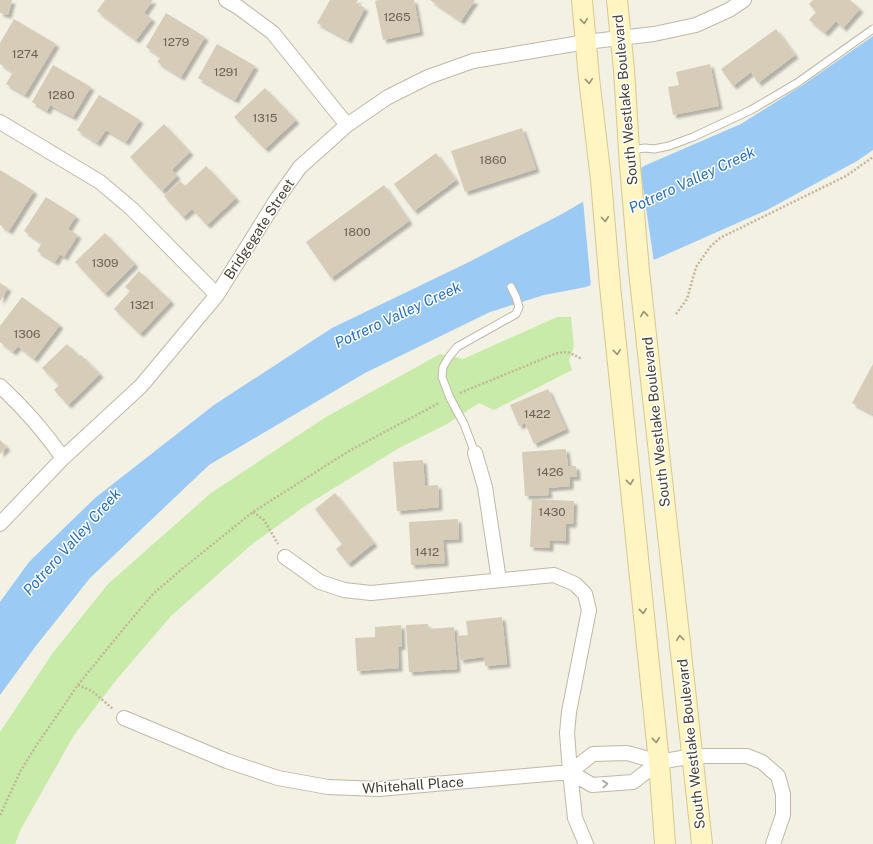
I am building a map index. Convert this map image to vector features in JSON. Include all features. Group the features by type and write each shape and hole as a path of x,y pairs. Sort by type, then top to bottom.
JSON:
{"main road":[{"path":"582,0 589,78 602,180 610,286 665,844"},
{"name":"South Westlake Boulevard","path":"617,0 640,271 702,844"}],"street":[{"path":"226,0 273,33 347,125"},
{"name":"Bridgegate Street","path":"0,524 63,458 141,386 217,295 277,199 300,167 347,125 388,97 428,77 473,61 586,42 654,34 696,25 729,10 744,0"},
{"path":"0,122 100,182 132,209 217,295"},
{"path":"0,386 19,404 46,434 63,458"},
{"path":"475,453 486,487 499,580"},
{"path":"285,557 320,582 344,590 371,593 554,575 575,584 584,594 589,610 569,712 567,732 575,818 586,844"},
{"name":"Whitehall Place","path":"124,718 227,761 278,778 328,787 379,789 570,772"},
{"path":"570,772 593,754 627,752 658,762 693,756 747,756 762,762 778,776 783,794 783,815 773,844"},
{"path":"570,772 592,785 633,782 658,762"}],"lane":[{"path":"630,158 645,148 669,146 693,137 751,110 797,83 873,29"},
{"path":"475,453 464,424 450,398 442,377 443,367 457,348 516,314 519,307 511,287"}],"path":[{"path":"676,314 687,299 696,267 710,247 720,238 846,176 873,157"},
{"path":"0,815 21,770 36,746 78,686 125,627 153,594 253,512 349,451 450,398 557,353 568,352 582,358"},
{"path":"253,512 264,520 285,557"},
{"path":"78,686 92,691 124,718"}],"green space":[{"path":"557,317 571,317 574,347 569,360 572,370 494,410 479,403 447,424 399,448 305,506 251,545 171,616 117,679 74,735 21,829 15,844 0,844 0,732 52,654 108,584 211,493 326,417 440,354 463,359"}],"water":[{"name":"Potrero Valley Creek","path":"873,36 873,150 857,161 767,210 656,259 586,287 544,295 490,312 365,373 209,465 90,578 35,647 0,695 0,602 29,562 95,498 214,405 332,328 467,263 562,214 646,165 741,124 803,85"}],"pier":[{"path":"640,167 654,262 591,287 583,200"}],"building":[{"path":"0,0 12,0 8,15 0,13"},
{"path":"105,0 153,0 144,13 152,19 136,40 97,11"},
{"path":"330,0 358,0 356,3 365,8 348,40 317,23"},
{"path":"414,0 420,32 383,40 375,1"},
{"path":"430,0 475,0 461,21"},
{"path":"813,0 850,0 860,9 843,28 836,21 825,33 809,20 816,12 809,4"},
{"path":"166,13 205,37 181,77 157,62 161,57 146,47"},
{"path":"14,19 56,44 25,95 6,84 13,72 0,64 0,43"},
{"path":"776,29 795,55 758,83 751,72 733,86 721,69"},
{"path":"217,44 255,66 235,100 198,78"},
{"path":"710,64 719,106 673,115 668,87 679,85 676,72"},
{"path":"53,65 91,87 73,117 50,105 47,111 32,102"},
{"path":"265,88 296,120 265,149 234,117"},
{"path":"99,95 140,120 126,142 106,130 97,143 77,130"},
{"path":"164,124 190,152 172,170 177,176 162,191 130,157"},
{"path":"522,128 536,169 465,192 451,151"},
{"path":"436,153 456,180 414,211 394,184"},
{"path":"206,166 236,198 207,225 192,209 183,217 164,196 180,181 185,186"},
{"path":"0,170 34,191 9,231 0,225"},
{"path":"384,185 409,221 331,278 306,242"},
{"path":"46,197 76,216 68,229 78,235 64,257 60,254 55,262 37,251 42,243 24,231"},
{"path":"105,233 135,264 105,294 75,262"},
{"path":"139,271 171,301 140,334 114,309 130,291 125,287"},
{"path":"0,283 8,288 0,301"},
{"path":"22,297 60,325 34,359 18,346 13,352 0,342 0,326"},
{"path":"67,344 79,356 81,355 100,374 68,405 54,390 59,385 42,368"},
{"path":"873,364 873,414 852,403"},
{"path":"548,389 566,429 534,444 525,423 519,426 510,405"},
{"path":"0,440 7,447 0,454"},
{"path":"566,449 568,466 576,466 577,477 570,477 570,486 548,488 549,495 525,496 522,452"},
{"path":"423,460 425,486 438,485 439,507 397,511 393,462"},
{"path":"335,493 374,543 348,564 336,549 342,544 315,509"},
{"path":"532,499 574,501 573,524 566,524 566,541 550,540 550,548 530,547"},
{"path":"458,519 459,539 443,540 445,563 411,565 409,522"},
{"path":"502,617 507,664 485,666 484,657 460,660 457,636 468,635 466,621"},
{"path":"428,624 429,629 454,627 457,669 409,672 406,625"},
{"path":"401,625 402,646 398,647 399,668 357,671 355,638 375,637 375,627"}]}
